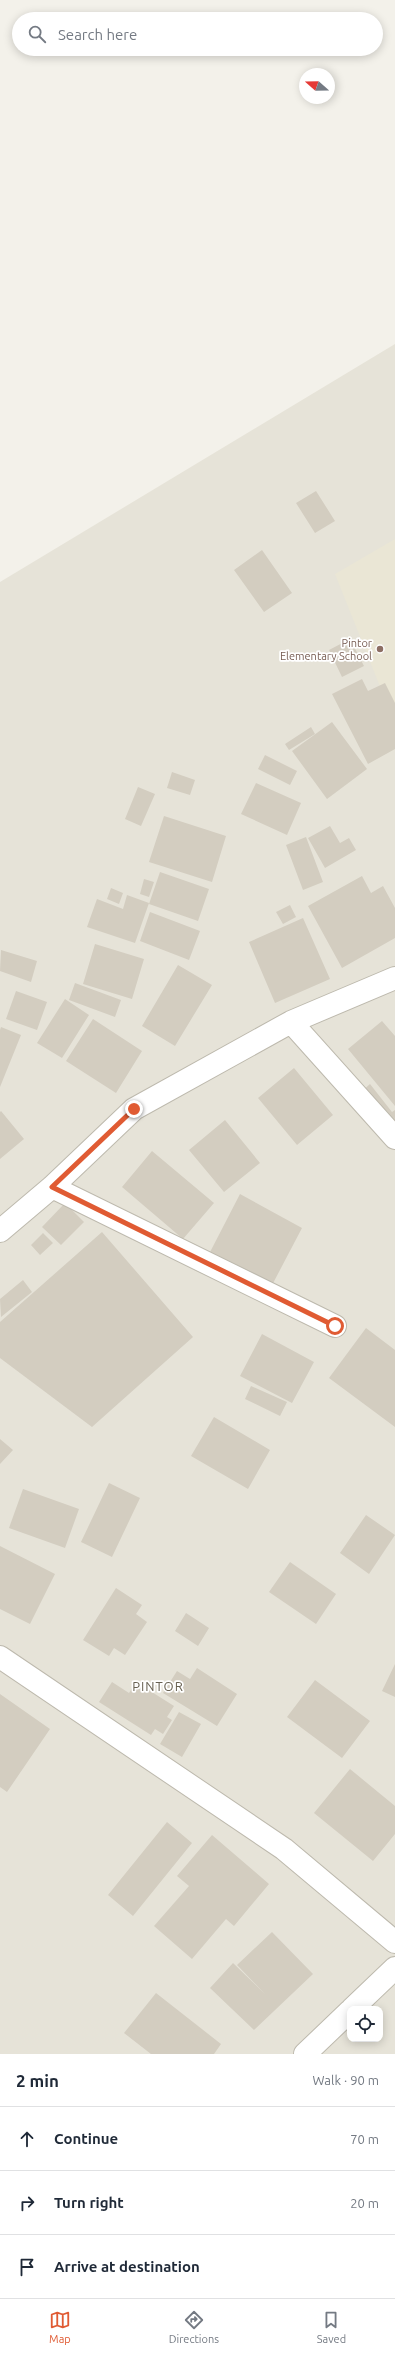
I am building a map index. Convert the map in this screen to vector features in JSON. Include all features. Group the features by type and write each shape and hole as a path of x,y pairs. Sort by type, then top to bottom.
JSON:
{"street":[{"path":"0,1232 52,1187 134,1109 291,1022 395,978"},
{"path":"291,1022 395,1138"},
{"path":"52,1187 335,1326"},
{"path":"0,1657 284,1849 395,1942"},
{"path":"355,2006 395,1968"},
{"path":"305,2054 347,2014"}],"shaded area":[{"path":"395,344 395,2054 0,2054 0,582"},
{"name":"Pintor Elementary School","path":"395,539 395,724 335,574"}],"building":[{"path":"316,491 335,521 315,533 296,503"},
{"path":"262,550 292,593 264,612 234,570"},
{"path":"350,639 364,666 342,677 329,650"},
{"path":"362,679 368,691 385,683 395,703 395,749 368,764 332,694"},
{"path":"332,722 367,769 327,799 292,751"},
{"path":"311,727 315,734 289,750 285,744"},
{"path":"265,755 297,771 290,785 258,769"},
{"path":"172,772 195,780 190,795 167,788"},
{"path":"256,783 301,803 287,835 241,814"},
{"path":"138,787 155,794 141,826 125,819"},
{"path":"164,816 226,836 212,882 149,862"},
{"path":"330,826 340,843 349,838 356,850 325,868 308,838"},
{"path":"306,837 323,882 303,890 286,845"},
{"path":"160,872 209,889 198,921 149,904"},
{"path":"362,876 371,893 383,886 395,908 395,938 342,968 308,906"},
{"path":"144,879 154,882 149,897 140,894"},
{"path":"111,888 123,893 119,904 107,899"},
{"path":"127,895 149,903 135,943 87,927 97,899 123,909"},
{"path":"290,905 296,917 283,924 276,912"},
{"path":"150,912 200,931 189,960 140,941"},
{"path":"303,918 330,979 275,1003 249,942"},
{"path":"95,944 144,959 132,999 83,984"},
{"path":"1,950 37,961 31,982 0,971"},
{"path":"178,965 212,985 175,1046 142,1026"},
{"path":"75,983 121,1000 115,1017 69,1000"},
{"path":"16,991 47,1002 37,1030 6,1019"},
{"path":"65,999 89,1015 62,1058 37,1043"},
{"path":"93,1019 142,1051 116,1093 66,1061"},
{"path":"382,1021 395,1036 395,1106 348,1049"},
{"path":"1,1027 21,1035 0,1087 0,1030"},
{"path":"294,1068 333,1115 297,1145 258,1098"},
{"path":"370,1084 392,1112 395,1110 395,1124 360,1093"},
{"path":"1,1111 24,1139 0,1159 0,1112"},
{"path":"225,1120 260,1163 224,1192 189,1150"},
{"path":"152,1151 214,1203 183,1239 122,1187"},
{"path":"240,1194 302,1228 270,1289 208,1256"},
{"path":"65,1203 84,1222 61,1245 42,1227"},
{"path":"102,1232 193,1337 92,1427 0,1358 0,1322"},
{"path":"43,1233 53,1243 40,1255 31,1245"},
{"path":"23,1280 32,1292 1,1317 0,1299"},
{"path":"366,1328 395,1350 395,1427 329,1378"},
{"path":"262,1334 314,1362 292,1403 240,1376"},
{"path":"251,1386 287,1402 280,1416 245,1399"},
{"path":"214,1417 270,1450 248,1489 191,1456"},
{"path":"0,1439 13,1450 0,1464"},
{"path":"109,1483 140,1498 112,1557 81,1542"},
{"path":"23,1489 79,1509 65,1548 9,1528"},
{"path":"366,1515 395,1535 369,1574 340,1553"},
{"path":"0,1546 55,1574 30,1624 0,1609"},
{"path":"290,1562 336,1594 316,1624 269,1592"},
{"path":"116,1588 142,1605 136,1614 147,1622 125,1655 114,1648 109,1656 83,1640"},
{"path":"186,1613 209,1628 198,1646 175,1631"},
{"path":"395,1664 395,1697 382,1691"},
{"path":"197,1668 237,1694 217,1726 163,1693 177,1671 190,1679"},
{"path":"315,1680 370,1721 342,1758 287,1717"},
{"path":"112,1682 129,1693 136,1682 174,1706 167,1717 172,1720 163,1734 155,1729 151,1735 99,1702"},
{"path":"0,1694 50,1729 7,1792 0,1787"},
{"path":"179,1712 201,1724 182,1757 160,1744"},
{"path":"350,1769 395,1806 395,1834 373,1861 314,1813"},
{"path":"167,1822 192,1843 133,1916 108,1895"},
{"path":"212,1835 269,1884 234,1926 226,1919 192,1959 154,1926 189,1886 177,1876"},
{"path":"272,1932 313,1974 254,2030 210,1988 233,1963 265,1994 237,1965"},
{"path":"156,1993 221,2044 214,2054 151,2054 124,2033"}],"place":[{"name":"Pintor Elementary School","path":"380,649"}],"district":[{"name":"PINTOR","path":"158,1686"}],"route":[{"path":"134,1109 52,1187 335,1326"}]}
